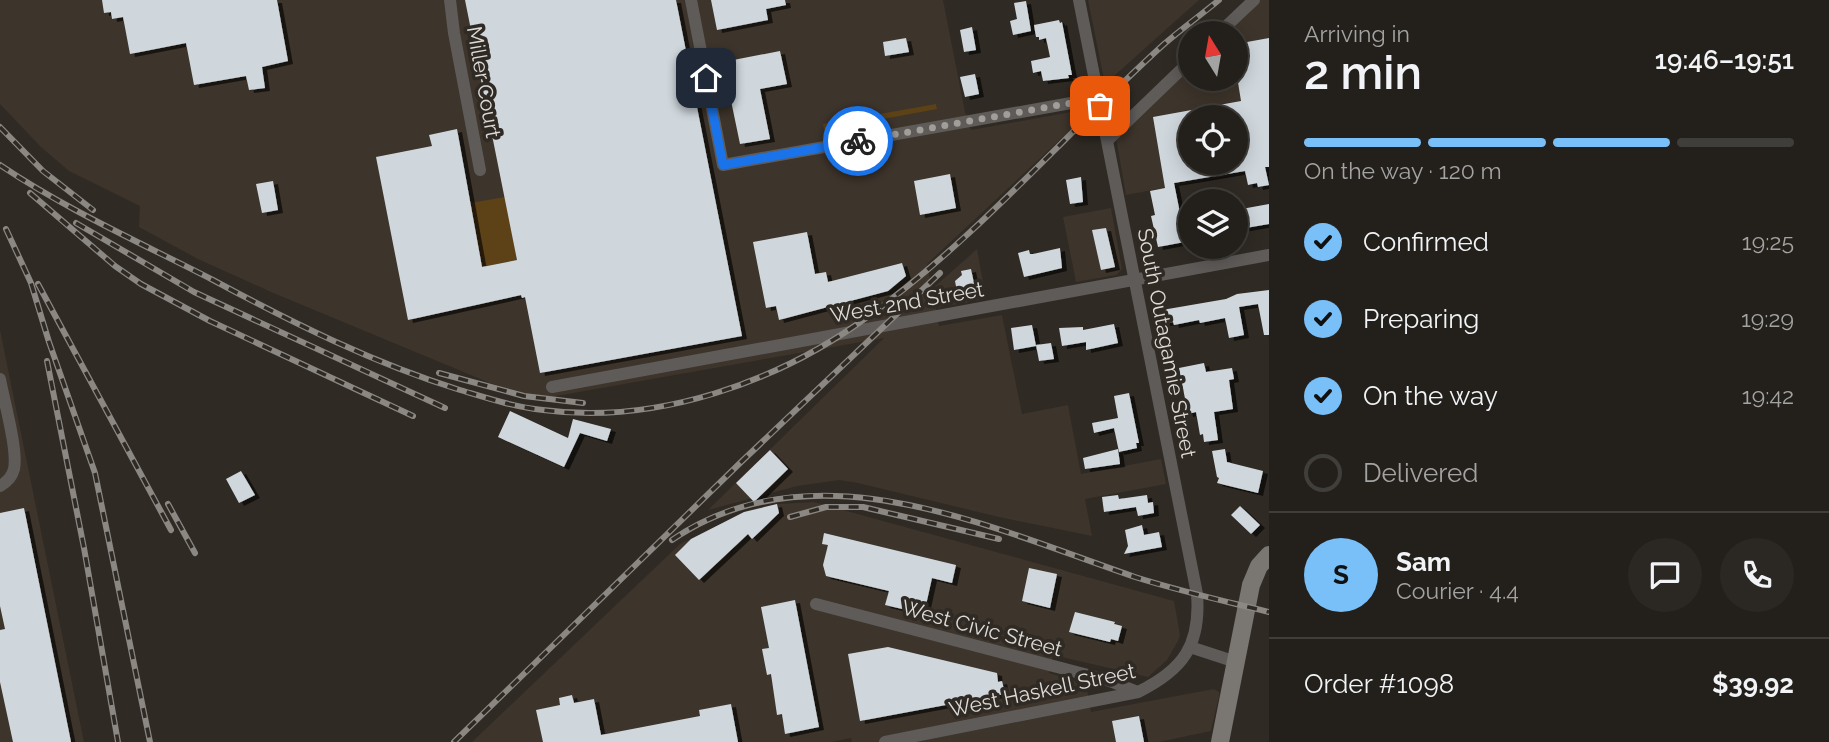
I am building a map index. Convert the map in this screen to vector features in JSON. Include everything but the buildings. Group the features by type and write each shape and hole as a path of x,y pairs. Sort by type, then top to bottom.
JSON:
{"main road":[{"path":"1220,742 1251,585 1259,566 1269,555"}],"street":[{"name":"Miller Court","path":"450,0 480,170"},
{"path":"691,0 723,165 1099,98"},
{"name":"South Outagamie Street","path":"1079,0 1196,594 1197,628 1190,647"},
{"path":"1232,21 1254,0"},
{"path":"1107,141 1178,73"},
{"name":"West 2nd Street","path":"552,387 1269,256"},
{"path":"0,379 15,457 15,466 4,483"},
{"name":"West Civic Street","path":"816,604 1107,680 1138,692"},
{"path":"1190,647 1236,662"},
{"name":"West Haskell Street","path":"886,742 1138,692 1169,675 1190,647"}],"shaded area":[{"path":"0,0 943,0 971,130 1082,110 1081,120 927,264 932,289 977,249 986,299 936,308 939,326 1002,315 1022,414 1068,405 1081,474 1161,459 1166,484 1085,499 1092,536 839,480 797,486 708,510 884,338 551,397 527,394 490,383 271,292 198,259 139,227 140,206 69,171 41,147 0,104"},
{"path":"1088,0 1199,0 1105,84"},
{"path":"1260,0 1269,0 1269,168 1248,172 1248,105 1178,105 1178,175 1232,175 1126,195 1116,138 1178,79 1178,91 1248,91 1248,21 1237,21"},
{"path":"936,104 937,109 824,130 823,124"},
{"path":"505,197 517,260 482,267 470,203"},
{"path":"1111,208 1122,269 1116,275 1076,282 1063,217"},
{"path":"0,330 84,742 0,742"},
{"path":"814,502 1174,601 1180,635 1178,641 1167,660 1148,677 1053,655 1049,673 1086,684 1091,712 1214,689 1219,692 1219,696 1211,731 1159,742 852,742 851,738 832,742 472,742 680,544 749,510 778,504"}],"railway":[{"path":"0,165 105,226 303,327 365,355 460,390 522,407 586,413 629,411 673,404 757,378 797,360 870,315 948,252 1163,45 1219,0"},
{"path":"0,127 43,171 93,210"},
{"path":"30,193 115,266 141,284 210,321 413,416"},
{"path":"76,223 194,292 445,408"},
{"path":"6,229 31,283 95,473 150,742"},
{"path":"454,742 739,464 940,273"},
{"path":"38,284 171,530"},
{"path":"47,361 84,548 118,742"},
{"path":"439,373 524,396 583,403"},
{"path":"672,540 727,512 784,498 843,496 903,504 963,518 1135,577 1269,612"},
{"path":"168,504 195,553"},
{"path":"790,517 826,507 863,507 999,539"}],"way so far":[{"path":"858,141 1099,98 1100,106"}],"route":[{"path":"706,78 723,165 858,141"}]}
